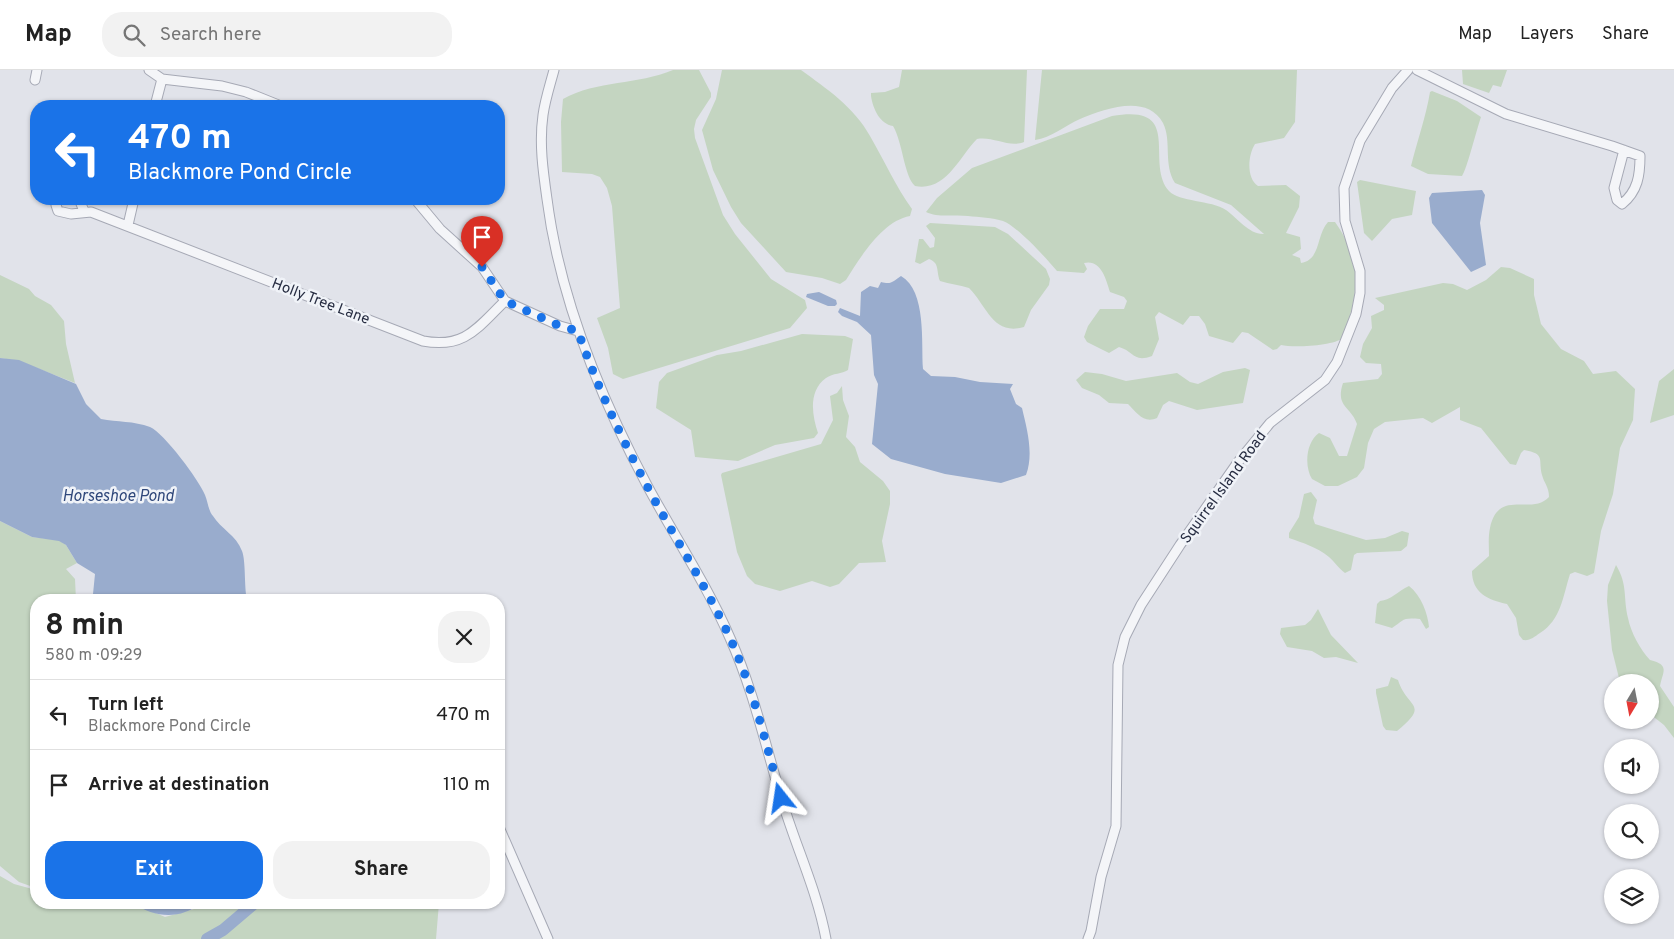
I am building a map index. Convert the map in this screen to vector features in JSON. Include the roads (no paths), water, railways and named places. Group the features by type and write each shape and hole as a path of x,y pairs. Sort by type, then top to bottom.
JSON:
{"street":[{"path":"35,80 37,70"},
{"path":"148,70 162,79 222,86 246,92 266,100"},
{"path":"554,70 543,116 543,172 549,221 561,278 578,331 600,386 631,453 705,587 730,638 748,684 781,798 818,904 826,939"},
{"name":"Squirrel Island Road","path":"1088,939 1092,930 1101,876 1116,826 1118,665 1125,637 1142,605 1180,546 1238,462 1270,423 1325,380 1337,362 1356,314 1360,293 1360,271 1344,221 1344,188 1360,141 1392,88 1408,70"},
{"path":"1417,70 1506,114 1624,150 1640,156 1640,172 1631,197 1622,204 1617,200 1614,188 1624,150"},
{"path":"157,100 162,79"},
{"name":"Holly Tree Lane","path":"56,205 58,211 64,214 84,211 128,225 423,341 451,344 473,332 505,301"},
{"path":"82,205 84,211"},
{"path":"128,225 133,205"},
{"path":"421,205 440,229 482,267 505,301 560,326 578,331"},
{"path":"505,841 548,939"}],"water":[{"path":"1482,190 1485,195 1480,223 1486,265 1471,272 1432,223 1429,198 1432,193"},
{"path":"901,276 909,283 919,305 923,369 931,376 1013,384 1010,389 1016,404 1022,408 1029,442 1030,450 1026,475 1001,483 945,474 891,459 872,444 878,384 874,375 871,335 857,322 842,316 838,312 840,308 860,316 861,292 870,286 878,288 881,282 890,283"},
{"path":"819,292 836,300 837,304 835,306 828,306 806,297 807,294"},
{"name":"Horseshoe Pond","path":"0,358 19,360 76,384 86,404 101,419 144,425 150,427 164,438 196,479 205,495 211,514 239,545 244,561 246,594 93,594 95,574 77,563 66,545 59,541 32,537 0,521"},
{"path":"143,909 191,909 167,915"}],"waterway":[{"path":"207,939 223,930 248,909"}]}
